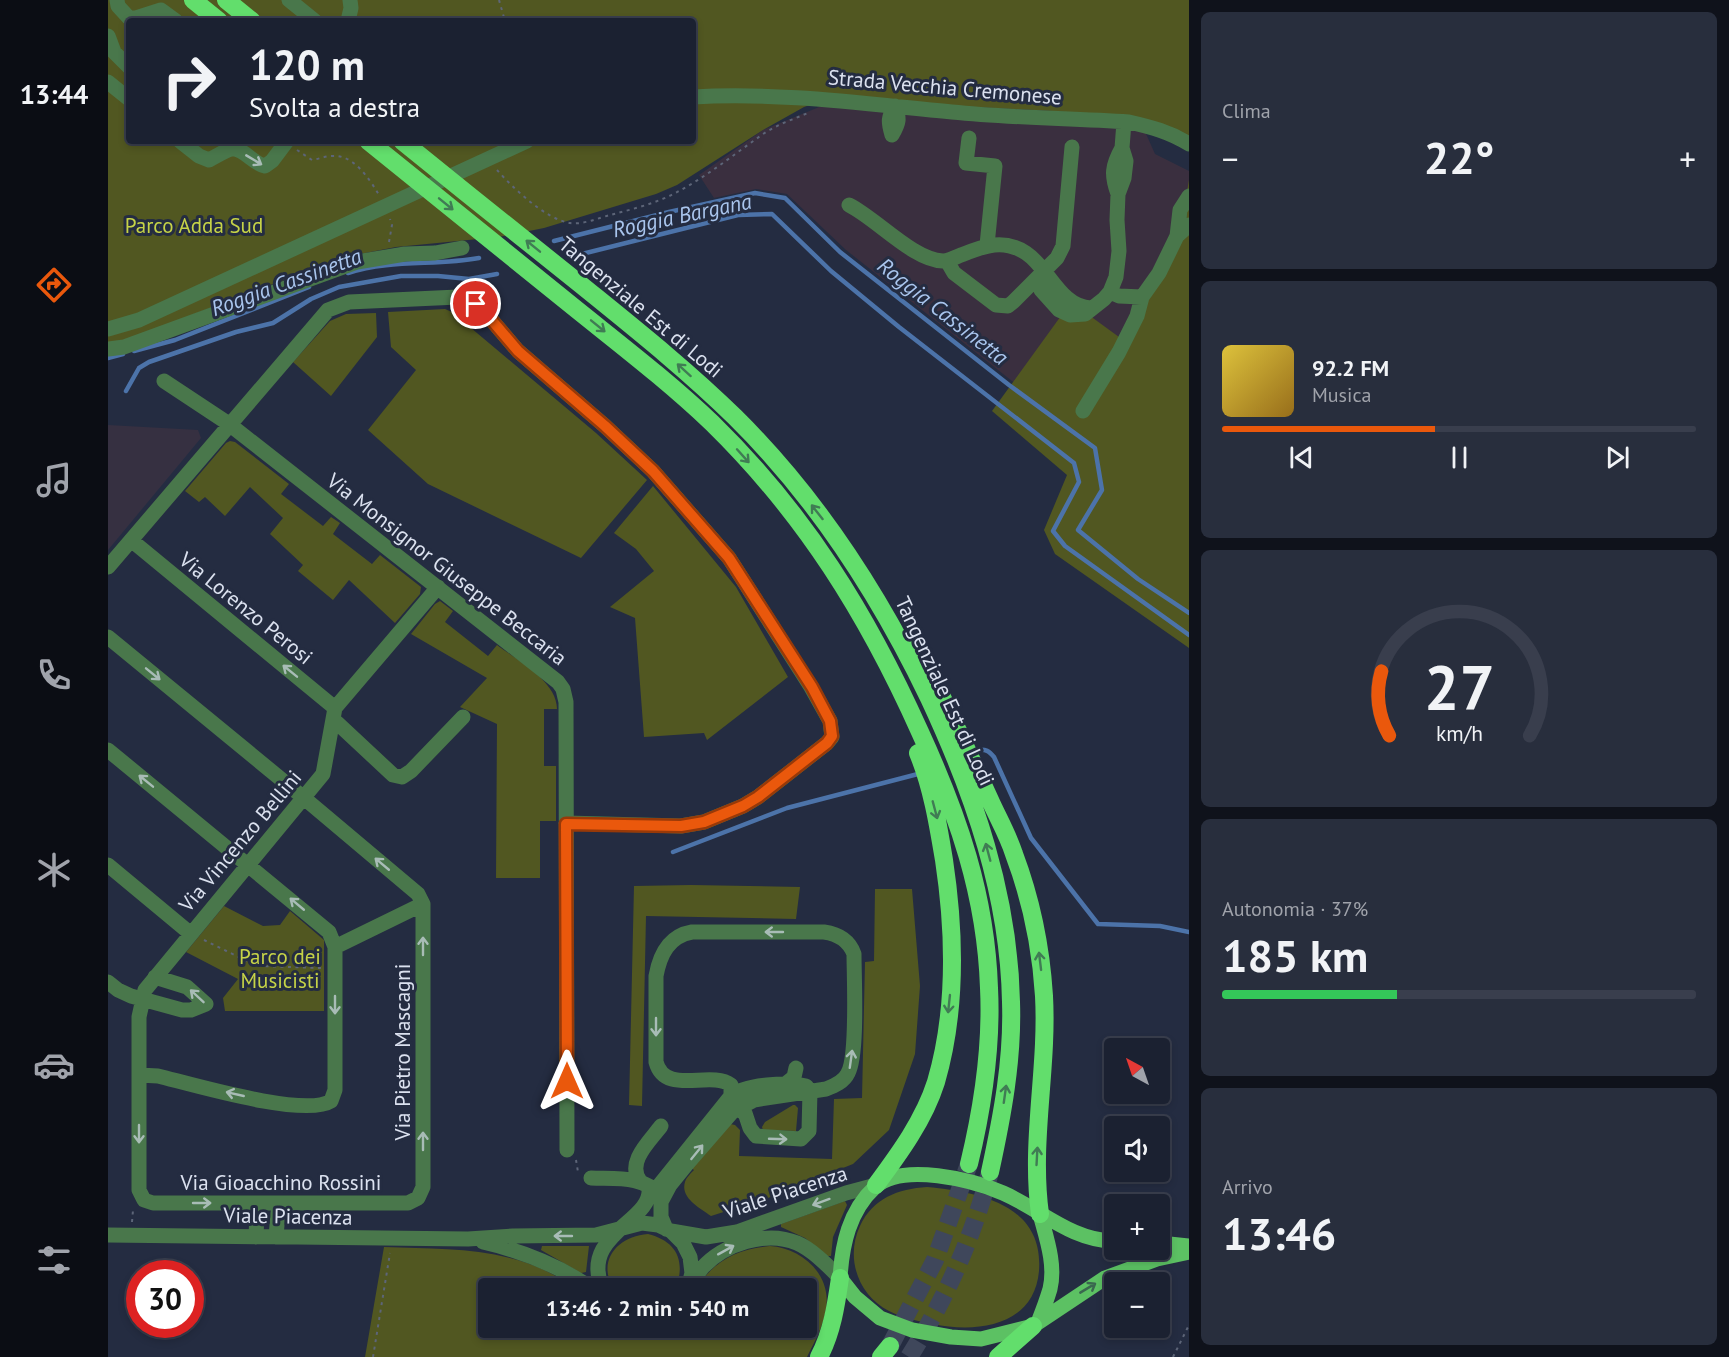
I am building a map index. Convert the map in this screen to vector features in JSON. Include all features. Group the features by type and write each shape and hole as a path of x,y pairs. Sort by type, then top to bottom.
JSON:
{"highway":[{"path":"226,0 248,18"},
{"path":"194,2 215,18"},
{"name":"Tangenziale Est di Lodi","path":"372,144 681,394 712,424 770,486 828,560 872,632 947,791 973,872 981,914 989,987 987,1067 980,1116 969,1164"},
{"name":"Tangenziale Est di Lodi","path":"406,144 674,361 736,418 782,468 840,543 877,598 904,646 951,744 971,796 993,870 1006,938 1011,1003 1002,1116 990,1172"},
{"path":"904,646 926,664 1014,853 1028,899 1039,953 1044,996 1044,1059 1036,1188 1040,1214"},
{"path":"876,1185 925,1110 942,1054 952,980 947,884 938,822 924,767 898,704 894,675"},
{"path":"819,1357 826,1345 836,1312 840,1278"},
{"path":"998,1357 1036,1323"}],"main road":[{"path":"1104,1241 1075,1233 1004,1193 976,1182 916,1174 876,1185 863,1201 850,1221 844,1241 840,1278 855,1298 880,1318 912,1330 951,1337 981,1339 1036,1323 1105,1278 1157,1259 1189,1252"},
{"path":"1036,1323 1051,1287 1052,1266 1040,1214"},
{"path":"1170,1244 1189,1246"}],"street":[{"path":"117,0 118,6 129,18"},
{"path":"289,0 311,18"},
{"path":"349,18 350,0"},
{"path":"136,18 161,10 172,18"},
{"path":"108,36 114,52 126,64"},
{"path":"108,55 112,62 126,73"},
{"path":"108,82 126,97"},
{"name":"Strada Vecchia Cremonese","path":"696,97 739,95 803,97 954,112 1124,122 1155,128 1183,140"},
{"path":"849,205 901,241 933,258 947,261 987,245 1003,245 1016,249 1030,257 1066,297 1085,308 1091,308 1110,292 1116,277 1119,251 1118,194 1113,179 1115,161 1122,148 1124,122"},
{"path":"969,138 966,163 995,166 987,245"},
{"path":"186,144 199,156 208,160 230,149 238,150 258,165 265,166 272,161 285,144"},
{"path":"108,329 139,320 520,144"},
{"path":"947,261 954,273 996,305 1001,307 1013,302 1057,258 1063,246 1072,147"},
{"path":"1083,411 1119,352 1137,316 1142,297 1159,273 1177,236 1180,210 1189,196"},
{"path":"1177,236 1189,225"},
{"path":"108,349 124,347 338,267 385,257 462,248"},
{"path":"1110,292 1119,296 1142,297"},
{"path":"108,567 328,310 349,302 466,298 489,317 518,351 653,471 729,558 812,687 830,721 832,736 827,743 758,797 743,806 704,822 681,826 566,824"},
{"name":"Via Monsignor Giuseppe Beccaria","path":"164,381 229,424 558,682 563,689 566,702 567,1150"},
{"name":"Via Lorenzo Perosi","path":"130,540 334,714 393,775 402,777 411,771 463,717"},
{"path":"334,714 438,587"},
{"path":"108,637 418,894 423,904 335,947"},
{"name":"Via Vincenzo Bellini","path":"141,1000 155,977 323,774 334,714"},
{"path":"108,750 329,932 335,947 335,1090 331,1101 321,1105 284,1105 158,1076 139,1075"},
{"path":"108,865 190,934"},
{"name":"Via Pietro Mascagni","path":"418,1198 423,1187 423,904"},
{"path":"734,1102 834,1086 848,1075 853,1058 854,954 852,948 842,937 824,932 684,933 670,942 658,963 656,1008 658,1069 670,1079 727,1082 731,1085 734,1102 745,1113 753,1134 760,1138 801,1139 809,1131 810,1091"},
{"path":"108,982 118,990 141,1000 182,1010 191,1010 206,1004 187,987 155,977"},
{"path":"141,1000 139,1017 139,1190 144,1200"},
{"path":"784,1085 794,1077 796,1068"},
{"path":"591,1178 665,1192 724,1119 738,1090 749,1086 803,1085 810,1091"},
{"path":"661,1126 640,1154 635,1170 651,1190 661,1217 669,1230 683,1243 690,1257 691,1278"},
{"name":"Viale Piacenza","path":"108,1235 468,1239 596,1235 642,1223 706,1237 737,1232 846,1193 876,1185"},
{"path":"598,1278 598,1264 602,1249 612,1236 621,1230 651,1190"},
{"name":"Via Gioacchino Rossini","path":"144,1200 153,1203 408,1203 418,1198"},
{"path":"247,1203 256,1214 256,1237"},
{"path":"276,1237 278,1213 290,1203"},
{"name":"Viale Piacenza","path":"695,1278 702,1267 721,1252 737,1245 766,1238 795,1242 806,1248 840,1278"},
{"name":"Viale Piacenza","path":"468,1239 502,1246 545,1261 574,1278"}],"path":[{"path":"499,0 504,18"},
{"path":"496,168 511,186 550,215 562,221 584,222 639,207 678,191 766,132 811,112"},
{"path":"291,144 312,160 332,156 346,157 356,165 380,198"},
{"path":"385,257 392,225 388,213"},
{"path":"190,934 257,966 324,968"},
{"path":"567,1150 576,1155 578,1176 591,1178"},
{"path":"129,1235 134,1210 144,1200"},
{"path":"373,1357 392,1238"},
{"path":"1173,1357 1189,1325"}],"shaded area":[{"path":"851,94 1139,118 1155,154 1189,171 1189,249 1096,442 1012,381 846,250 787,194 756,189 714,198 699,175 763,130"},
{"path":"108,425 198,430 201,438 108,550"}],"green space":[{"name":"Parco Adda Sud","path":"108,0 1189,0 1189,137 1139,118 827,99 804,107 763,130 677,185 656,194 544,228 499,237 396,247 360,254 331,262 117,342 108,342"},
{"path":"1189,180 1189,648 1055,554 1044,530 1067,475 992,411 1071,302 1119,337 1179,237"},
{"path":"445,309 452,312 596,433 647,480 581,558 428,484 368,430 416,370 391,347 388,312"},
{"path":"376,313 377,337 331,396 293,362 330,321 346,314"},
{"path":"230,441 235,442 289,484 281,494 323,526 331,517 340,523 333,534 372,564 380,555 421,587 420,594 395,623 349,580 333,600 298,571 303,565 270,534 283,518 250,487 225,516 205,497 199,502 185,491"},
{"path":"653,486 736,587 788,677 707,740 704,733 644,737 635,618 610,607 654,571 636,549 614,533"},
{"path":"440,601 453,611 445,622 488,656 497,645 515,657 543,680 555,699 557,709 544,709 544,766 556,766 556,821 540,821 540,878 496,878 497,724 460,707 487,678 411,634"},
{"path":"634,886 800,887 796,919 646,916 642,1106 629,1105"},
{"path":"875,889 912,889 920,986 915,1054 889,1130 853,1164 768,1198 711,1216 688,1198 684,1188 685,1182 694,1170 691,1168 730,1124 740,1130 739,1156 832,1159 834,1099 862,1098 865,962 874,961"},
{"name":"Parco dei Musicisti","path":"224,906 263,926 280,925 290,911 324,940 324,1011 225,1011 223,998 238,979 186,952"},
{"path":"793,1105 798,1108 796,1131 763,1130 765,1122"},
{"path":"927,1187 986,1198 1019,1216 1031,1230 1038,1248 1039,1271 1035,1290 1015,1315 984,1326 950,1327 933,1324 889,1311 878,1304 862,1286 854,1263 854,1251 856,1238 865,1216 879,1202 896,1193"},
{"path":"845,1201 847,1205 833,1237 831,1256 827,1256 805,1238 781,1227 781,1224"},
{"path":"648,1234 658,1237 672,1247 679,1260 679,1278 609,1278 609,1259 613,1251 628,1239"},
{"path":"542,1246 589,1246 586,1272 581,1273 541,1250"},
{"path":"770,1246 793,1252 812,1265 819,1274 827,1296 825,1316 817,1336 817,1278 704,1278 719,1263 737,1253"},
{"path":"384,1247 474,1251 510,1258 534,1265 560,1278 478,1278 478,1338 816,1338 807,1357 365,1357"}],"waterway":[{"name":"Roggia Cassinetta","path":"554,241 755,193 785,198 840,252 1009,385 1095,448 1102,490 1078,530 1138,579 1189,613"},
{"name":"Roggia Bargana","path":"574,256 738,215 772,214 831,271 1074,463 1079,482 1053,531 1065,546 1189,635"},
{"name":"Roggia Cassinetta","path":"348,273 397,264 479,258"},
{"name":"Roggia Bargana","path":"126,391 139,368 149,362 236,332 273,323 311,299 339,287 401,276 469,279 497,274"},
{"name":"Roggia Cassinetta","path":"134,351 175,340 309,287"},
{"name":"Roggia Cassinetta","path":"108,358 123,354"},
{"path":"978,750 987,751 994,757 1031,838 1098,924 1160,926 1189,932"},
{"path":"673,852 787,808 918,774"}],"tunnel":[{"path":"890,1346 935,1260 969,1164"},
{"path":"909,1357 935,1313 957,1268 990,1172"}],"route":[{"path":"476,304 518,351 653,471 729,558 812,687 830,721 832,730 832,736 827,743 758,797 743,806 693,826 566,824 567,1081"}]}
